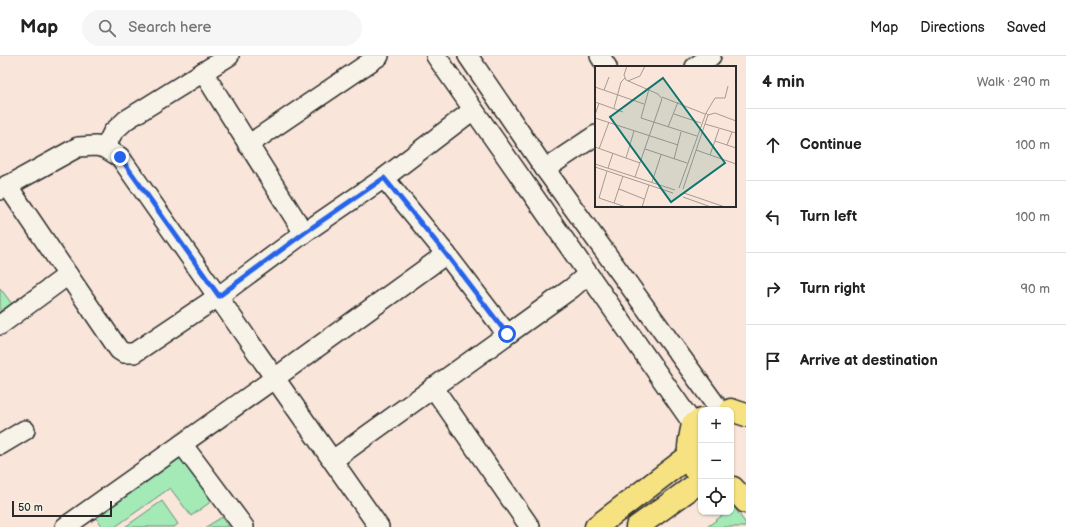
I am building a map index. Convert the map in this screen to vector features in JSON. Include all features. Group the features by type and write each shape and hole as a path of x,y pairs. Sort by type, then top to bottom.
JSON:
{"main road":[{"path":"698,437 688,446 689,456 694,469 700,479"},
{"path":"596,527 689,456"},
{"path":"637,527 698,482"}],"street":[{"path":"105,148 114,132 126,120 229,56"},
{"path":"248,145 379,56"},
{"path":"436,56 588,274 718,407"},
{"path":"468,56 546,169 720,407"},
{"path":"600,56 606,66"},
{"path":"696,66 711,56"},
{"path":"203,72 304,233"},
{"path":"380,527 275,378 219,296 126,164 113,152 105,148 87,146 78,147 4,188 68,275 119,350 129,354 139,351 219,296 304,233 384,178 473,110"},
{"path":"546,169 595,136"},
{"path":"384,178 446,254 507,334"},
{"path":"65,527 446,254"},
{"path":"333,460 572,288 588,274"},
{"path":"0,326 68,275"},
{"path":"433,387 530,527"},
{"path":"0,445 25,430"},
{"path":"182,444 244,527"}],"green space":[{"path":"0,288 12,304 0,313"},
{"path":"184,453 216,498 191,516 170,488 115,527 103,527 95,517"},
{"path":"162,501 178,524 174,527 125,527"},
{"path":"734,507 746,524 746,527 707,527 723,515 734,515"},
{"path":"222,517 229,527 206,527"}],"route":[{"path":"120,157 219,296 304,233 384,178 446,254 507,334"}]}
